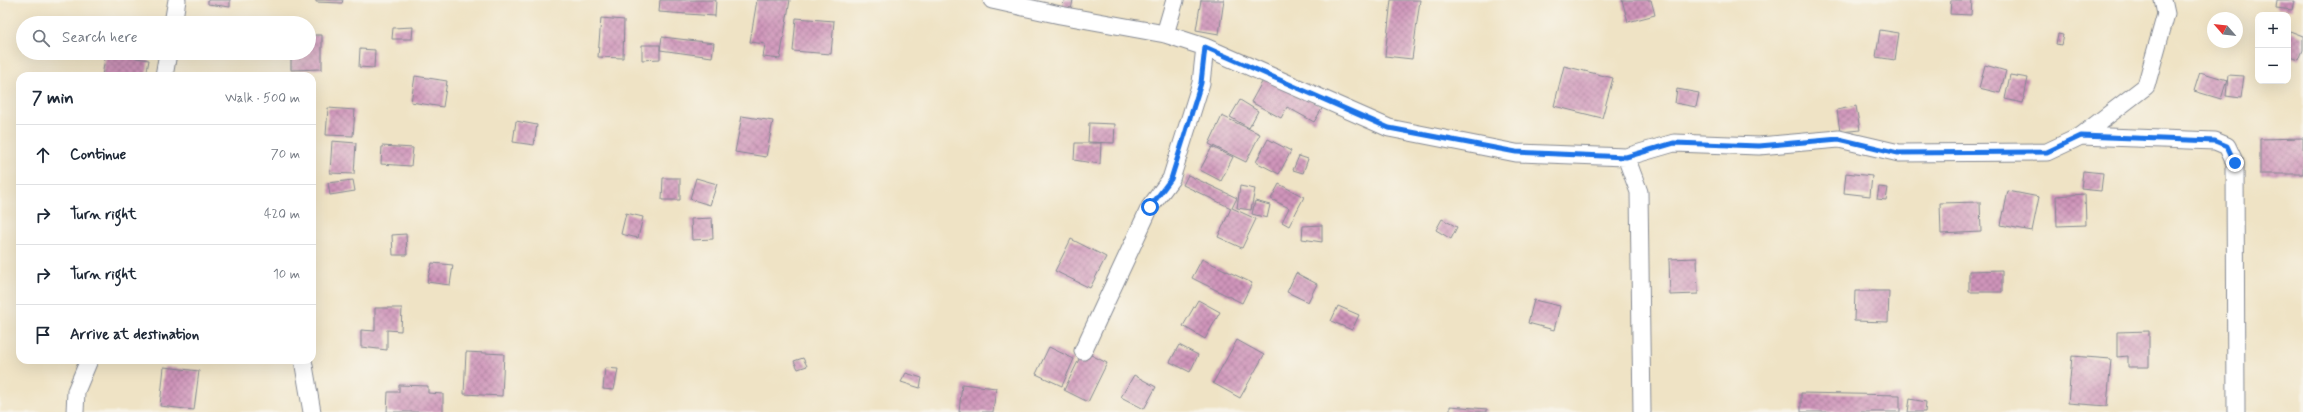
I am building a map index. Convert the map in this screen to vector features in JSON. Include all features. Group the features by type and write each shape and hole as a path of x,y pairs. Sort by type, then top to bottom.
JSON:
{"street":[{"path":"174,16 177,0"},
{"path":"992,0 1060,15 1165,34 1205,47 1389,128 1516,152 1626,157 1674,143 1759,146 1839,139 1898,153 2047,152 2081,136 2146,86 2166,14 2163,0"},
{"path":"1165,34 1176,0"},
{"path":"1084,351 1150,207 1171,179 1201,83 1205,47"},
{"path":"165,72 167,60"},
{"path":"2081,136 2215,141 2227,146 2235,163 2236,412"},
{"path":"1626,157 1639,192 1642,412"},
{"path":"75,412 76,391 87,364"},
{"path":"304,364 312,412"}],"building":[{"path":"208,0 230,0 230,7 208,4"},
{"path":"316,0 343,0 342,3 316,2"},
{"path":"660,0 716,0 715,16 659,12"},
{"path":"757,0 790,0 780,59 763,57 765,44 750,42"},
{"path":"1064,0 1073,0 1071,10 1063,7"},
{"path":"1201,0 1224,0 1219,34 1196,30"},
{"path":"1391,0 1420,0 1412,59 1385,56"},
{"path":"1622,0 1651,0 1655,15 1628,22"},
{"path":"1951,0 1972,0 1971,15 1950,14"},
{"path":"2277,0 2294,0 2292,10 2276,8"},
{"path":"601,18 624,20 623,58 598,57"},
{"path":"796,18 834,21 831,54 793,51"},
{"path":"413,27 412,39 392,39 393,28"},
{"path":"1880,30 1899,33 1895,60 1876,57"},
{"path":"2291,31 2303,36 2303,50 2299,60 2291,57"},
{"path":"2058,34 2063,35 2061,45 2056,44"},
{"path":"316,35 322,35 322,69 291,70 291,60 316,60"},
{"path":"662,37 714,43 712,57 660,50"},
{"path":"642,45 660,45 660,59 642,60"},
{"path":"360,49 375,50 374,68 359,67"},
{"path":"105,60 149,60 147,72 103,72"},
{"path":"1985,65 2006,71 2000,93 1979,88"},
{"path":"1564,66 1613,78 1602,118 1554,106"},
{"path":"2200,72 2227,80 2221,99 2194,91"},
{"path":"1266,75 1323,107 1314,122 1287,107 1281,118 1251,102"},
{"path":"2010,75 2028,78 2023,103 2005,99"},
{"path":"2228,75 2244,76 2241,98 2226,96"},
{"path":"415,76 447,81 443,107 411,102"},
{"path":"1677,89 1699,93 1696,107 1675,103"},
{"path":"1240,100 1258,111 1249,128 1230,117"},
{"path":"1856,106 1860,130 1840,132 1837,110"},
{"path":"328,108 355,110 353,136 326,135"},
{"path":"742,116 773,121 766,157 735,152"},
{"path":"1222,116 1260,134 1246,162 1209,144"},
{"path":"516,121 537,125 534,145 513,142"},
{"path":"1089,123 1115,124 1114,143 1088,142"},
{"path":"2303,138 2303,174 2260,174 2260,139"},
{"path":"1268,139 1291,151 1279,174 1256,162"},
{"path":"332,141 356,143 354,174 330,173"},
{"path":"1075,143 1101,143 1100,164 1074,160"},
{"path":"382,146 413,148 411,166 381,164"},
{"path":"1212,147 1233,157 1221,181 1200,170"},
{"path":"1299,156 1308,159 1303,173 1293,170"},
{"path":"2083,171 2103,173 2101,191 2081,189"},
{"path":"1846,173 1872,176 1870,196 1844,193"},
{"path":"1188,175 1237,198 1232,208 1256,219 1242,248 1218,237 1231,208 1183,185"},
{"path":"663,178 680,178 680,200 662,200"},
{"path":"696,178 717,184 710,205 690,199"},
{"path":"353,180 355,191 330,195 328,183"},
{"path":"1279,184 1304,197 1289,226 1282,222 1289,208 1271,199"},
{"path":"1240,186 1255,189 1251,210 1237,208"},
{"path":"1879,187 1888,188 1886,200 1877,199"},
{"path":"2008,191 2039,197 2032,231 2001,225"},
{"path":"2085,194 2086,225 2057,226 2056,196"},
{"path":"1255,201 1270,205 1267,218 1252,214"},
{"path":"1980,202 1981,232 1941,234 1940,203"},
{"path":"626,213 643,217 638,238 621,234"},
{"path":"712,218 713,239 692,240 691,219"},
{"path":"1442,219 1457,227 1451,239 1436,230"},
{"path":"1322,225 1322,242 1302,239 1303,226"},
{"path":"406,234 407,255 393,255 392,235"},
{"path":"1071,239 1106,257 1090,288 1055,271"},
{"path":"1697,258 1698,294 1670,295 1669,259"},
{"path":"1202,259 1252,283 1242,303 1192,278"},
{"path":"432,263 453,265 450,285 427,282"},
{"path":"2002,270 2002,292 1969,292 1969,271"},
{"path":"1296,273 1317,284 1308,302 1287,292"},
{"path":"1855,291 1889,291 1888,322 1854,321"},
{"path":"1198,300 1220,312 1205,339 1183,326"},
{"path":"1534,300 1560,306 1554,330 1528,323"},
{"path":"1338,306 1359,315 1352,330 1331,321"},
{"path":"375,308 402,308 401,331 387,330 387,350 361,347 361,330 375,331"},
{"path":"2149,331 2149,367 2128,367 2128,356 2117,357 2117,332"},
{"path":"1237,340 1264,355 1240,398 1213,383"},
{"path":"1179,345 1198,355 1190,372 1170,362"},
{"path":"1049,347 1074,359 1062,386 1036,374"},
{"path":"1083,351 1107,363 1088,402 1064,390"},
{"path":"466,352 504,354 502,396 464,394"},
{"path":"2072,356 2111,359 2107,406 2068,403"},
{"path":"803,358 807,366 798,369 794,361"},
{"path":"164,367 199,371 194,410 160,406"},
{"path":"605,368 618,369 614,390 603,389"},
{"path":"906,373 922,378 920,388 901,382"},
{"path":"1134,375 1156,387 1144,409 1121,397"},
{"path":"962,384 996,388 993,412 959,412"},
{"path":"399,385 428,386 428,393 443,394 443,412 387,412 388,392 399,392"},
{"path":"1801,393 1900,395 1900,412 1801,412"},
{"path":"1910,399 1926,402 1925,412 1908,412"},
{"path":"1450,406 1487,409 1487,412 1450,412"}],"route":[{"path":"1150,207 1171,179 1201,83 1205,47 1389,128 1516,152 1626,157 1674,143 1759,146 1839,139 1898,153 2047,152 2081,136 2215,141 2227,146 2235,163"}]}
